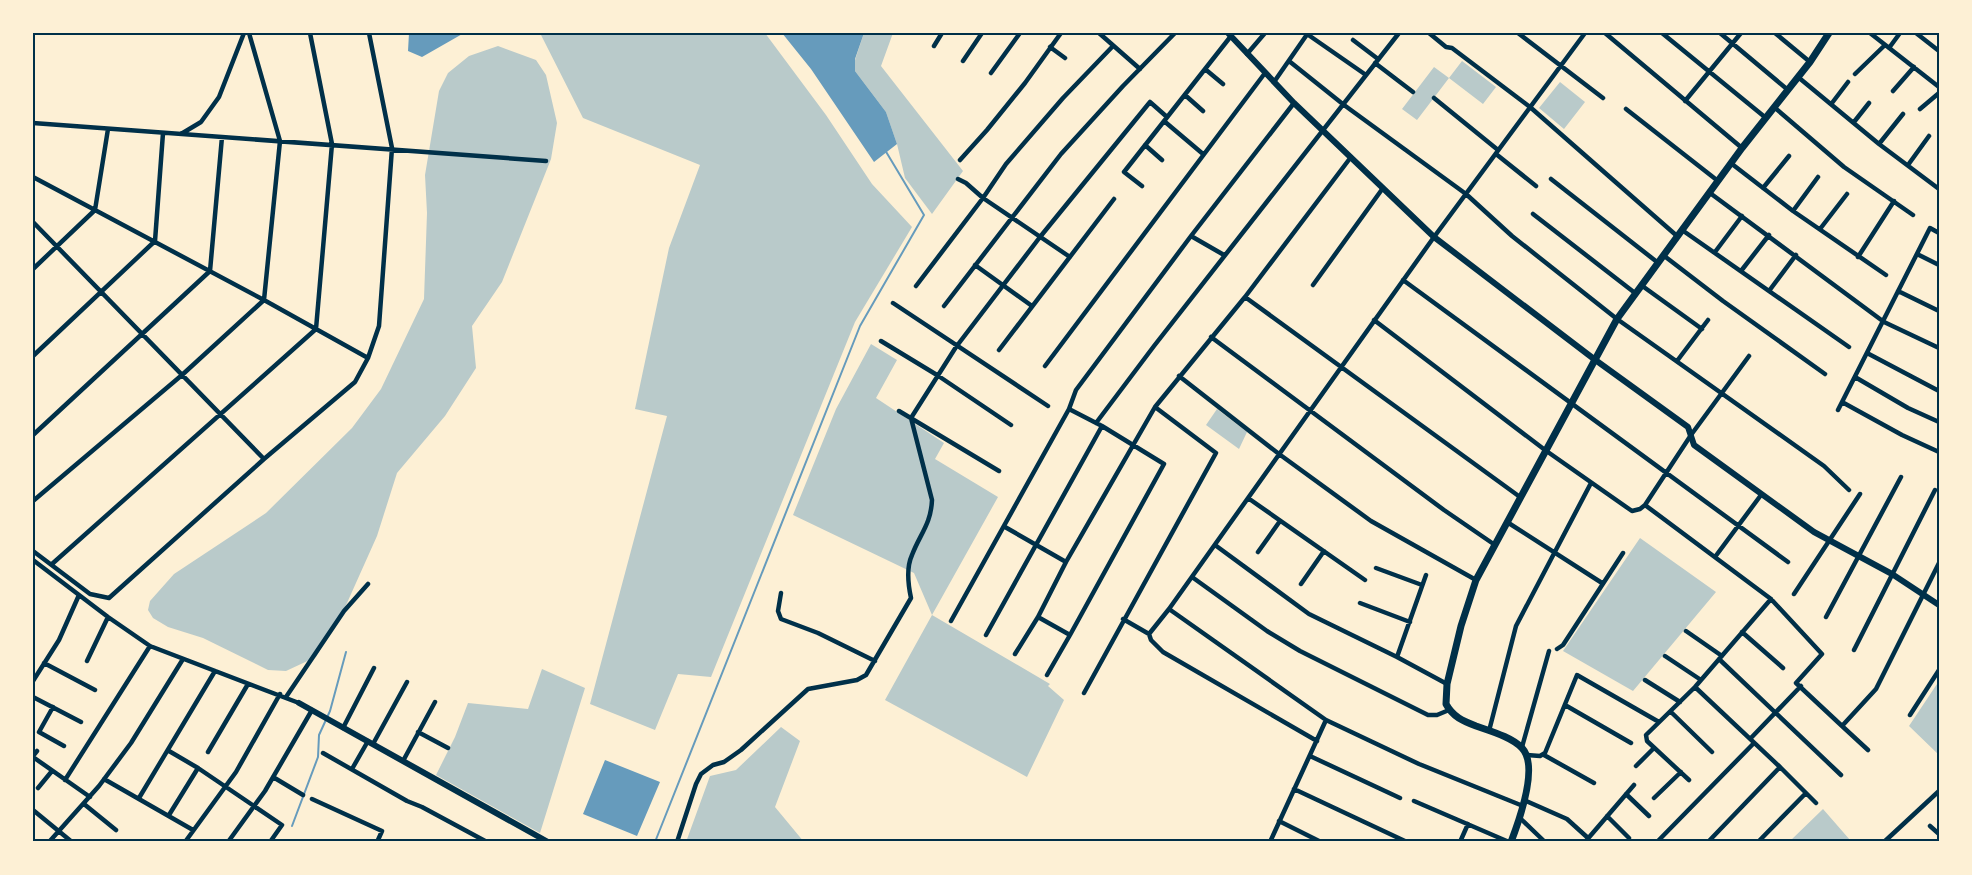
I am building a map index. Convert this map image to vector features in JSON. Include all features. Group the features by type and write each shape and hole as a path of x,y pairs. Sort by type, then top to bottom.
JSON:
{"main road":[{"path":"1510,842 1520,818 1523,803 1529,769 1527,755 1522,747 1458,718 1449,710 1446,698 1447,684 1461,626 1476,580 1617,319 1742,148 1810,62 1829,33"}],"street":[{"path":"181,134 201,122 219,97 244,33"},
{"path":"33,501 182,375 264,300 280,141 249,33"},
{"path":"52,564 316,329 332,144 310,33"},
{"path":"33,551 90,594 109,598 264,459 355,382 368,358 379,326 392,148 369,33"},
{"path":"934,46 942,33"},
{"path":"963,61 982,33"},
{"path":"991,73 1020,33"},
{"path":"960,160 1025,83 1061,33"},
{"path":"1099,33 1108,36 1113,46 1140,69"},
{"path":"944,306 1061,154 1175,33"},
{"path":"1247,54 1265,33"},
{"path":"986,635 1099,424 1224,255 1399,33"},
{"path":"1429,33 1530,107 1680,233 1714,252 1850,347"},
{"path":"1518,33 1604,98"},
{"path":"1149,634 1434,237 1585,33"},
{"path":"1605,33 1742,148"},
{"path":"1662,33 1766,118"},
{"path":"1720,33 1788,90"},
{"path":"1685,101 1741,33"},
{"path":"1775,33 1810,62"},
{"path":"1870,33 1939,87"},
{"path":"1855,74 1900,33"},
{"path":"1916,33 1939,51"},
{"path":"1274,82 1308,34 1366,75"},
{"path":"1142,186 1124,172 1230,35 1294,103 1434,237 1594,359 1688,427 1694,445 1761,495 1814,532 1892,574 1939,605"},
{"path":"1353,40 1413,92"},
{"path":"916,286 1006,164 1063,98 1113,46"},
{"path":"1050,47 1065,58"},
{"path":"1289,61 1344,105 1466,194 1512,236 1617,319 1824,466 1849,490"},
{"path":"1893,91 1914,67"},
{"path":"1205,69 1223,84"},
{"path":"1045,366 1265,74"},
{"path":"1798,77 1879,144 1937,188 1939,181"},
{"path":"1832,104 1848,82"},
{"path":"1920,109 1939,93"},
{"path":"1185,95 1203,111"},
{"path":"1434,98 1536,186"},
{"path":"676,842 701,774 741,750 808,689 857,680 866,675 875,661 911,598 908,583 910,557 931,514 932,500 911,418 956,347 1040,237 1150,102 1203,154"},
{"path":"951,621 1069,409 1076,390 1294,103"},
{"path":"1854,122 1869,103"},
{"path":"1774,107 1844,166 1913,215"},
{"path":"1626,109 1718,182"},
{"path":"1879,144 1903,114"},
{"path":"33,123 546,161"},
{"path":"33,269 95,210 108,129"},
{"path":"33,356 155,241 163,133"},
{"path":"1908,165 1929,136"},
{"path":"33,435 210,271 222,137"},
{"path":"1145,145 1162,160"},
{"path":"1763,188 1789,156"},
{"path":"1015,654 1155,407 1245,297 1351,157"},
{"path":"1732,164 1793,211 1886,275"},
{"path":"33,177 368,358"},
{"path":"1793,211 1818,177"},
{"path":"1551,178 1657,262"},
{"path":"958,179 1070,257"},
{"path":"1313,285 1383,188"},
{"path":"1710,193 1884,322 1939,348"},
{"path":"1820,229 1847,194"},
{"path":"999,350 1114,199"},
{"path":"1858,257 1894,201"},
{"path":"1533,213 1635,293"},
{"path":"1714,252 1742,216"},
{"path":"33,222 264,459"},
{"path":"1838,410 1930,228 1939,233"},
{"path":"1741,271 1769,235"},
{"path":"1191,236 1224,255"},
{"path":"1917,254 1939,265"},
{"path":"1663,255 1825,374"},
{"path":"1769,291 1796,255"},
{"path":"975,265 1032,306"},
{"path":"1403,280 1788,562"},
{"path":"1641,285 1702,328"},
{"path":"1898,291 1939,311"},
{"path":"1245,297 1520,497"},
{"path":"893,303 1048,406"},
{"path":"1374,320 1545,450 1632,511 1645,505 1691,435 1749,356"},
{"path":"1677,361 1708,320"},
{"path":"1211,337 1444,510 1495,545"},
{"path":"881,341 937,375 1011,425"},
{"path":"1867,353 1939,392"},
{"path":"1179,376 1279,454 1371,521 1476,580"},
{"path":"1854,378 1908,408 1939,422"},
{"path":"1842,402 1902,435 1939,452"},
{"path":"1084,693 1216,453 1155,407"},
{"path":"1047,675 1164,464 1099,424 1069,409"},
{"path":"899,411 999,471"},
{"path":"1826,617 1901,477"},
{"path":"1489,731 1514,633 1554,552 1592,483"},
{"path":"1854,650 1935,490"},
{"path":"1794,594 1860,494"},
{"path":"1715,558 1761,495"},
{"path":"1248,498 1365,580"},
{"path":"1645,505 1770,599 1822,654 1796,683 1868,750"},
{"path":"1258,552 1281,521"},
{"path":"1507,522 1602,583"},
{"path":"1005,527 1066,562"},
{"path":"1215,545 1309,614 1447,684"},
{"path":"1301,584 1324,552"},
{"path":"1557,649 1563,645 1623,553"},
{"path":"33,560 108,617 150,645 299,703 548,842"},
{"path":"1842,726 1875,689 1939,563"},
{"path":"1376,568 1422,585"},
{"path":"1397,657 1426,575"},
{"path":"1192,577 1267,631 1300,651 1428,715 1437,715 1449,710"},
{"path":"286,697 344,611 368,584"},
{"path":"781,593 778,611 781,619 818,633 875,661"},
{"path":"33,681 59,640 79,595"},
{"path":"1689,780 1647,741 1646,735 1695,687 1770,599"},
{"path":"1360,603 1410,622"},
{"path":"1169,609 1326,720 1419,764 1567,819 1586,840 1634,785"},
{"path":"87,662 108,617"},
{"path":"1038,617 1070,635"},
{"path":"1123,619 1149,634 1151,640 1163,652 1317,741"},
{"path":"1686,631 1720,658 1841,775"},
{"path":"1742,632 1783,668"},
{"path":"65,780 150,645"},
{"path":"1522,747 1549,651"},
{"path":"1665,656 1701,680"},
{"path":"50,842 90,797 131,743 183,659"},
{"path":"44,663 95,690"},
{"path":"343,728 374,668"},
{"path":"1910,715 1939,670"},
{"path":"139,798 215,672"},
{"path":"1544,755 1576,675 1659,722"},
{"path":"1645,680 1680,702"},
{"path":"352,769 406,682"},
{"path":"208,752 248,684"},
{"path":"1657,842 1801,686"},
{"path":"1695,687 1816,803"},
{"path":"184,842 236,772 280,694"},
{"path":"33,697 81,722"},
{"path":"403,761 435,702"},
{"path":"1565,705 1631,743"},
{"path":"53,707 39,732 64,746"},
{"path":"228,842 273,777 312,710"},
{"path":"1671,712 1712,752"},
{"path":"1269,842 1326,720"},
{"path":"418,732 448,748"},
{"path":"1636,766 1654,748"},
{"path":"169,751 282,825 270,842"},
{"path":"323,753 407,801 487,842"},
{"path":"34,755 52,771 90,797"},
{"path":"1527,755 1544,755 1594,783"},
{"path":"1310,756 1400,798"},
{"path":"1708,842 1780,767"},
{"path":"169,815 198,768"},
{"path":"38,788 52,771"},
{"path":"1654,798 1681,772"},
{"path":"273,777 303,795"},
{"path":"104,779 193,830"},
{"path":"1294,789 1407,842"},
{"path":"1884,842 1939,791"},
{"path":"1758,842 1806,793"},
{"path":"1626,794 1649,816"},
{"path":"312,799 382,831 379,841"},
{"path":"1414,801 1510,842"},
{"path":"84,804 117,830"},
{"path":"33,810 72,842"},
{"path":"1607,816 1629,838"},
{"path":"1520,818 1545,842"},
{"path":"1279,821 1322,842"},
{"path":"1460,842 1468,824"},
{"path":"1930,826 1939,834"}],"shaded area":[{"path":"540,33 765,33 826,115 872,184 912,227 855,322 711,677 678,674 655,730 590,704 667,416 635,409 669,248 700,165 583,118"},
{"path":"864,33 893,33 881,66 963,171 932,214 905,178 886,112 855,71 855,60"},
{"path":"498,46 536,60 546,75 557,123 551,159 502,282 472,326 476,368 445,416 397,473 377,536 347,603 316,657 286,671 268,670 203,638 168,627 153,618 148,610 150,601 174,574 266,513 352,428 381,389 424,299 427,213 425,175 439,91 448,73 469,56"},
{"path":"1462,61 1496,87 1483,104 1449,78"},
{"path":"1434,67 1449,78 1417,120 1402,109"},
{"path":"1560,82 1585,102 1564,129 1539,108"},
{"path":"871,344 897,360 876,398 944,443 935,459 998,497 932,615 914,573 793,515 836,409"},
{"path":"1217,409 1247,432 1239,449 1206,425"},
{"path":"1640,538 1716,592 1633,691 1563,651"},
{"path":"932,615 1050,684 1048,686 1064,700 1027,777 885,700"},
{"path":"542,669 585,688 540,833 436,775 455,737 468,703 528,709"},
{"path":"1939,681 1939,755 1909,726"},
{"path":"781,727 800,741 775,807 804,842 686,842 710,776 736,770"},
{"path":"1823,809 1850,840 1847,842 1789,842"}],"water":[{"path":"409,33 464,33 422,57 408,51"},
{"path":"782,33 864,33 855,59 855,71 886,112 897,144 874,162 811,69"},
{"path":"605,760 660,782 637,836 583,814"}],"waterway":[{"path":"655,842 860,326 924,215 885,150"},
{"path":"292,826 318,757 319,735 330,711 346,652"}]}
